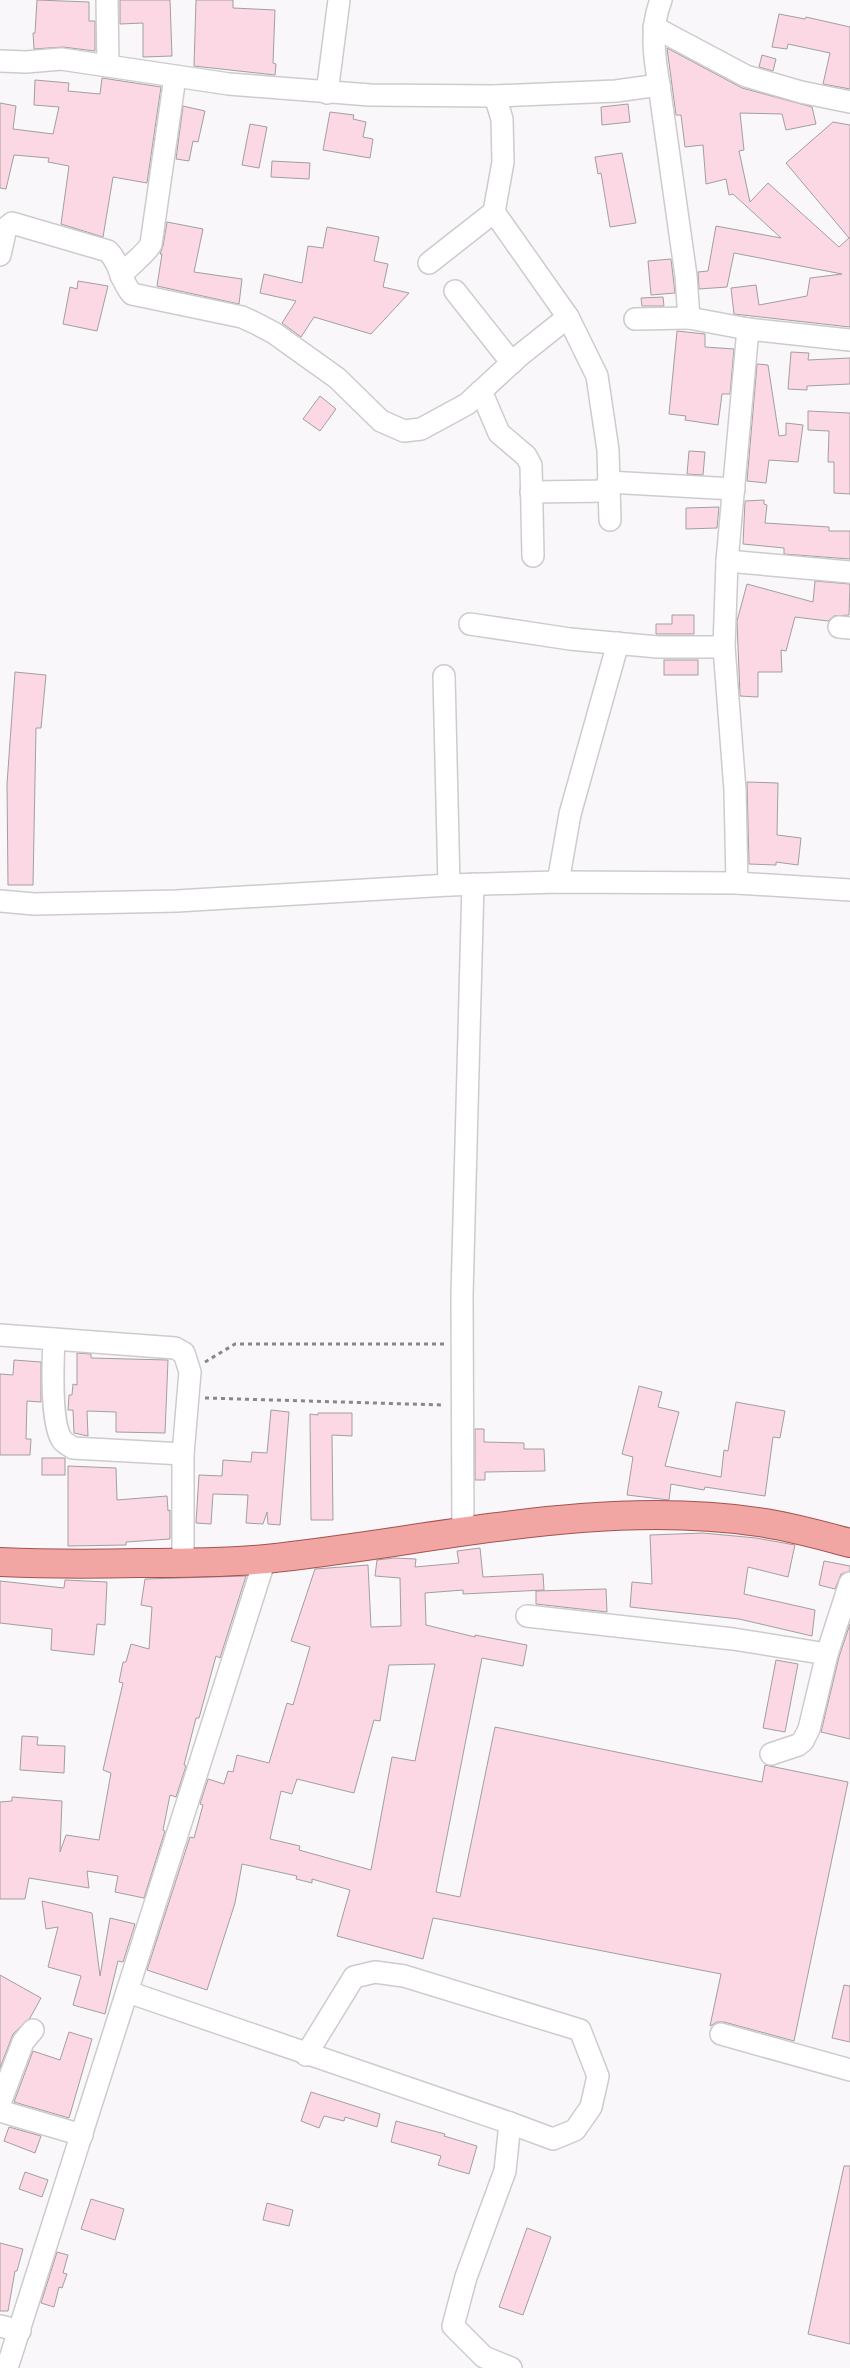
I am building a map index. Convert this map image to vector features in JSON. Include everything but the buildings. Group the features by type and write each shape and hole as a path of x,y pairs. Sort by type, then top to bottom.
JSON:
{"main road":[{"path":"0,1562 44,1564 183,1563 266,1559 543,1520 629,1516 687,1516 757,1522 850,1543"}],"street":[{"path":"107,0 108,64"},
{"path":"327,93 339,0"},
{"path":"661,0 654,27 654,54 686,276 689,318"},
{"path":"654,27 746,76 801,92 850,102"},
{"path":"0,61 26,62 61,59 108,64 229,84 327,93 442,97 495,96 616,91 658,85"},
{"path":"121,276 150,244 175,76"},
{"path":"429,262 494,212 503,162 502,119 495,96"},
{"path":"494,212 568,317 597,376 608,450 610,520"},
{"path":"0,255 4,224 17,223 108,251 115,258 124,285 132,294 242,317 274,333 337,378 381,421 404,431 421,429 468,404 512,363 568,317"},
{"path":"455,291 512,363"},
{"path":"635,319 689,318 748,329 850,340"},
{"path":"737,883 735,790 724,647 727,561 748,329"},
{"path":"481,391 500,433 526,456 531,466 532,556"},
{"path":"532,492 609,486 734,489"},
{"path":"727,561 850,572"},
{"path":"470,624 570,639 658,647 724,647"},
{"path":"558,882 570,814 618,643"},
{"path":"444,676 449,885"},
{"path":"0,901 34,904 177,901 449,885 558,882 737,883 850,890"},
{"path":"463,1532 462,1295 472,884"},
{"path":"0,1335 175,1348 187,1357 190,1372 183,1454 183,1563"},
{"path":"54,1340 53,1383 56,1422 62,1440 73,1448 183,1454"},
{"path":"7,2368 10,2328 82,2135 266,1559"},
{"path":"772,1754 803,1741 810,1729 827,1654 850,1582"},
{"path":"527,1616 733,1639 827,1654"},
{"path":"128,1992 306,2055 510,2123 552,2139 575,2130 591,2107 598,2076 580,2030 404,1976 375,1972 354,1977 306,2055"},
{"path":"0,2103 23,2042 33,2030"},
{"path":"722,2034 850,2070"},
{"path":"0,2111 82,2135"},
{"path":"510,2123 505,2172 466,2277 454,2326 484,2357 511,2368"}],"path":[{"path":"190,1372 235,1344 463,1344"},
{"path":"189,1397 461,1406"}]}
